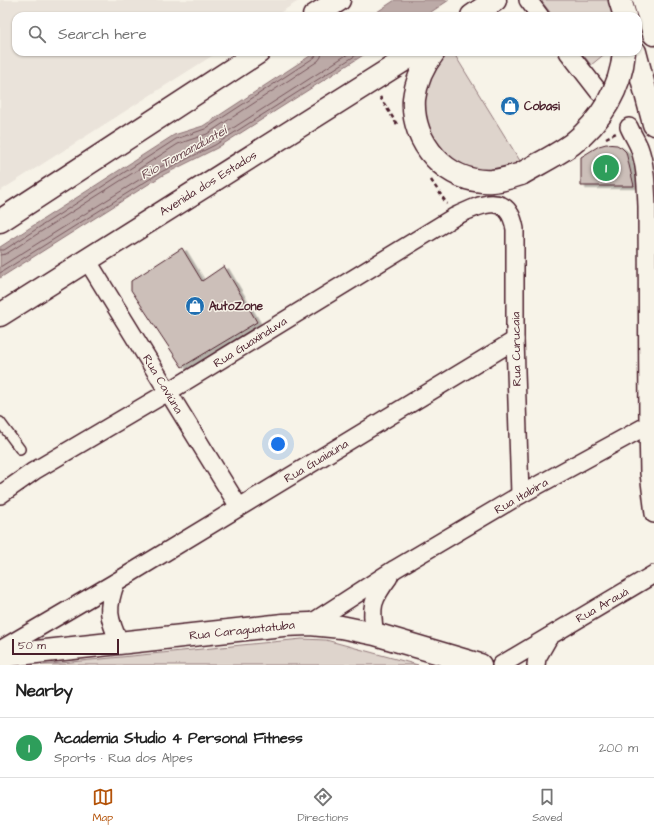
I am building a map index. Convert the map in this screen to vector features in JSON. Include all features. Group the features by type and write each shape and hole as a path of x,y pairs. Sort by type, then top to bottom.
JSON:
{"main road":[{"path":"320,12 339,0"},
{"path":"478,12 495,0"},
{"path":"644,0 654,34"},
{"path":"0,220 253,56"},
{"name":"Avenida dos Estados","path":"0,315 411,56"},
{"path":"432,56 424,68 414,98 414,114 424,144 434,157 446,168 475,180 491,181 506,179 522,174 571,144 597,121 616,86 623,65 624,56"},
{"path":"635,56 654,124"},
{"name":"Rua Caraguatatuba","path":"0,656 284,625 310,624 341,627 375,634 480,665"}],"street":[{"path":"528,0 537,12"},
{"path":"571,56 599,92"},
{"path":"629,127 642,158 647,193 649,473 654,514"},
{"name":"Rua Guaxinduva","path":"0,494 34,471 168,392 454,217 481,204 498,205 504,207"},
{"name":"Rua Curucaia","path":"504,207 511,214 515,229 515,340 520,495"},
{"name":"Rua Caviúna","path":"87,260 239,507"},
{"name":"Rua Guaiaúna","path":"0,650 116,582 515,340"},
{"name":"Rua Itabira","path":"310,624 395,569 520,495 648,425"},
{"name":"Rua Itabira","path":"375,634 372,617 372,604 378,592 395,569"},
{"name":"Rua Arauá","path":"501,665 654,574"},
{"path":"116,582 111,596 109,610 112,626 120,644"},
{"name":"Rua Arauá","path":"536,665 537,658 550,635"}],"lane":[{"path":"0,422 20,449"}],"shaded area":[{"path":"0,0 300,0 281,12 12,12 12,56 212,56 0,191"},
{"path":"544,0 654,0 654,12 642,22 642,12 550,12 542,2"},
{"path":"445,56 455,56 522,164 494,170 476,169 451,157 441,148 427,125 424,112 424,98 427,84 433,71"},
{"path":"584,56 602,56 591,65"},
{"path":"302,639 326,640 418,665 41,665"}],"water":[{"path":"395,0 449,0 431,12 377,12"},
{"name":"Rio Tamanduateí","path":"310,56 362,56 217,148 163,175 0,278 0,247 174,135 203,126"}],"building":[{"path":"606,144 617,145 626,152 634,186 581,186 581,157 599,146"},
{"name":"AutoZone","path":"182,248 202,281 224,266 257,322 182,367 131,290 131,281"}],"place":[{"name":"Cobasi","path":"510,106"},
{"name":"Academia Studio 4 Personal Fitness","path":"606,168"},
{"name":"AutoZone","path":"195,306"}]}
